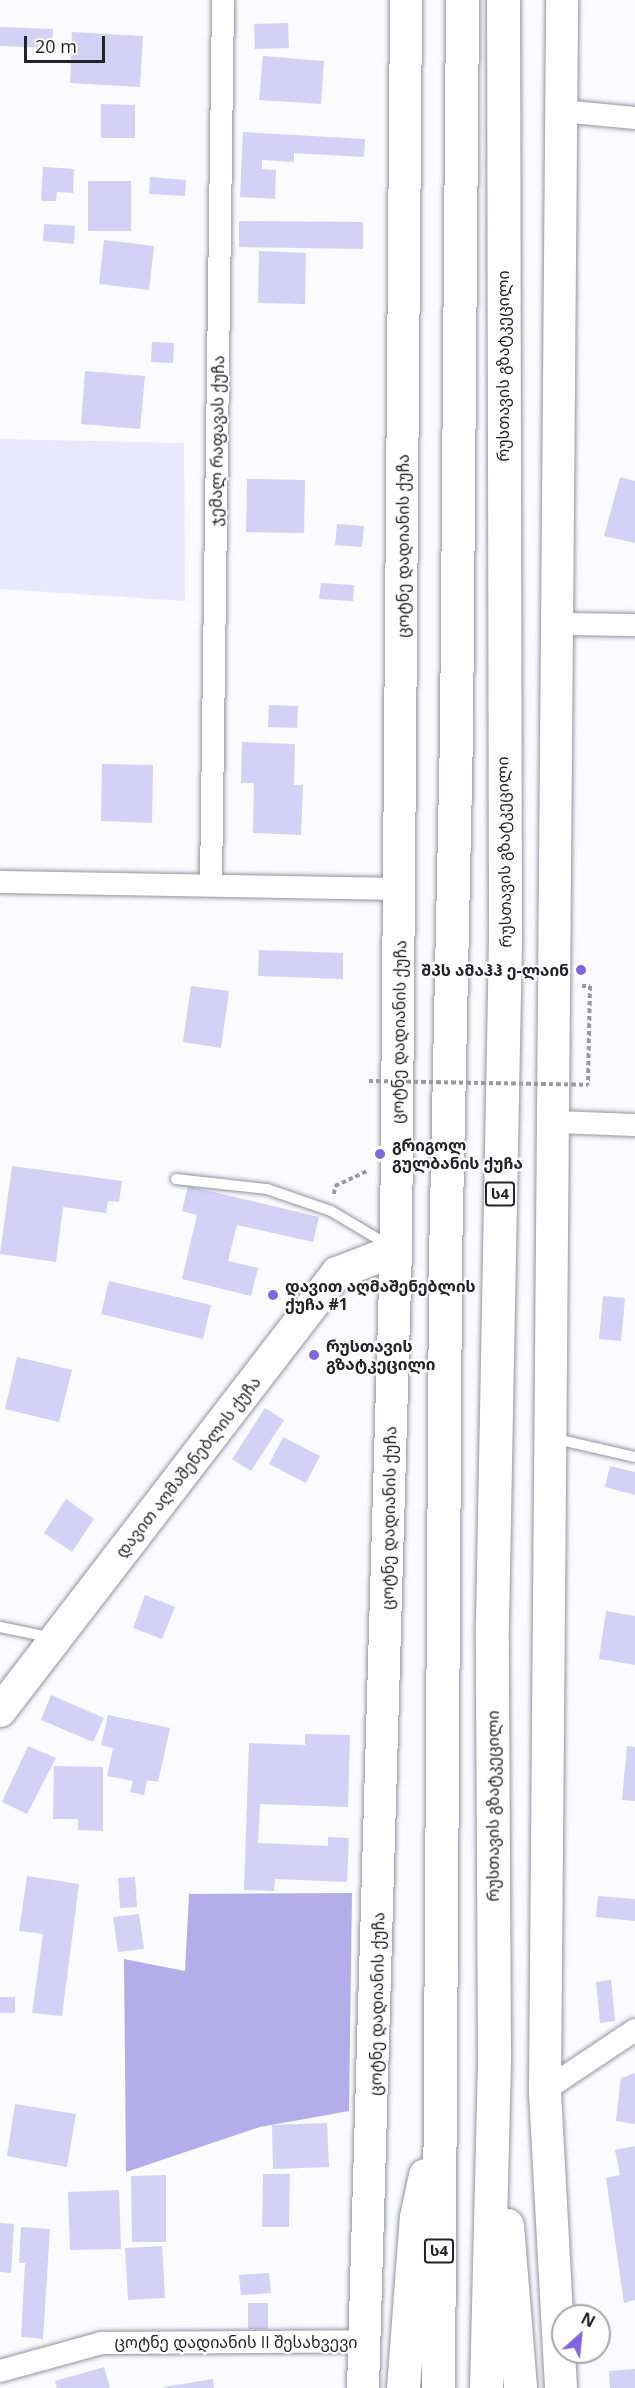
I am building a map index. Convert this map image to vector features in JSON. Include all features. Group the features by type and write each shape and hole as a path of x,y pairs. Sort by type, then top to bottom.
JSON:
{"highway":[{"name":"ს4","path":"438,2388 438,2114 462,0"},
{"name":"რუსთავის გზატკეცილი","path":"486,2388 494,2058 492,1622 505,939 503,0"},
{"path":"494,2058 520,2388"},
{"path":"403,2388 416,2217 438,2114"}],"street":[{"name":"ჯემალ რაფავას ქუჩა","path":"211,883 223,0"},
{"name":"ცოტნე დადიანის ქუჩა","path":"363,2388 368,2341 396,1250 406,0"},
{"path":"561,2388 545,2090 557,1122 562,0"},
{"path":"561,111 635,118"},
{"path":"561,624 635,625"},
{"path":"0,882 211,883 400,889"},
{"path":"557,1122 635,1125"},
{"name":"დავით აღმაშენებლის ქუჩა","path":"0,1711 337,1274 396,1250"},
{"path":"545,2090 635,2030"},
{"name":"ცოტნე დადიანის II შესახვევი","path":"0,2371 102,2343 368,2341"}],"lane":[{"path":"176,1179 267,1189 331,1211 396,1250"},
{"path":"552,1438 635,1457"},
{"path":"0,1627 56,1638"}],"path":[{"path":"369,1081 588,1085 590,986"},
{"path":"331,1211 335,1186 367,1172"}],"shaded area":[{"path":"0,439 184,443 185,601 0,589"},
{"path":"352,1893 349,2111 260,2127 126,2172 124,1959 185,1971 189,1894"}],"building":[{"path":"288,23 289,48 255,49 254,24"},
{"path":"0,27 53,29 52,48 0,46"},
{"path":"72,32 143,36 140,87 70,83"},
{"path":"263,56 324,61 321,104 259,100"},
{"path":"101,104 135,105 135,138 101,138"},
{"path":"243,132 365,139 364,157 294,153 294,162 262,160 262,169 276,170 275,199 240,197"},
{"path":"43,167 74,169 73,193 57,192 56,201 41,201"},
{"path":"150,177 186,180 185,196 149,194"},
{"path":"88,181 131,181 131,231 88,231"},
{"path":"239,221 363,222 363,249 239,247"},
{"path":"44,224 75,226 74,244 43,241"},
{"path":"104,240 154,246 149,290 99,284"},
{"path":"259,251 306,253 305,304 258,303"},
{"path":"152,342 174,343 173,363 151,362"},
{"path":"85,371 145,376 140,429 81,424"},
{"path":"620,477 635,481 635,543 604,536"},
{"path":"247,479 305,480 304,533 246,532"},
{"path":"337,524 364,526 362,547 335,545"},
{"path":"321,583 354,585 353,601 319,599"},
{"path":"269,705 298,706 297,728 268,727"},
{"path":"242,742 295,744 294,785 303,785 301,835 253,833 254,783 241,783"},
{"path":"102,764 153,765 152,823 101,821"},
{"path":"259,950 343,953 343,979 258,976"},
{"path":"191,986 229,991 221,1048 183,1042"},
{"path":"12,1166 122,1181 119,1202 108,1201 106,1213 63,1207 56,1262 0,1254"},
{"path":"188,1186 319,1217 313,1242 237,1225 228,1261 258,1268 251,1296 182,1279 197,1215 182,1211"},
{"path":"109,1281 211,1305 203,1339 101,1314"},
{"path":"603,1296 625,1298 621,1341 599,1339"},
{"path":"17,1357 72,1370 59,1422 5,1409"},
{"path":"265,1408 284,1420 251,1471 232,1459"},
{"path":"283,1437 320,1456 306,1483 269,1464"},
{"path":"610,1466 635,1472 635,1495 605,1487"},
{"path":"66,1499 94,1519 72,1552 44,1533"},
{"path":"145,1595 175,1607 162,1639 133,1628"},
{"path":"606,1611 635,1616 635,1665 599,1659"},
{"path":"51,1695 104,1718 93,1742 41,1720"},
{"path":"108,1715 170,1728 158,1782 147,1780 144,1795 130,1792 133,1781 107,1776 113,1748 101,1745"},
{"path":"305,1734 350,1735 348,1807 260,1804 258,1843 328,1846 328,1837 349,1838 347,1882 275,1879 274,1891 244,1890 249,1743 305,1745"},
{"path":"28,1746 56,1758 27,1814 2,1802"},
{"path":"627,1746 635,1747 635,1801 622,1800"},
{"path":"54,1766 103,1767 103,1831 78,1830 78,1819 53,1819"},
{"path":"27,1876 79,1884 62,2016 32,2013 43,1934 19,1931"},
{"path":"135,1877 137,1907 120,1908 118,1878"},
{"path":"598,1896 635,1899 635,1921 596,1917"},
{"path":"139,1914 144,1949 118,1952 113,1917"},
{"path":"611,1980 615,2021 600,2023 596,1982"},
{"path":"0,1997 15,1997 15,2013 0,2013"},
{"path":"635,2073 635,2124 616,2121 621,2078"},
{"path":"15,2104 76,2114 67,2167 7,2156"},
{"path":"327,2123 329,2167 273,2169 272,2125"},
{"path":"635,2146 635,2300 624,2303 606,2178 620,2175 615,2150"},
{"path":"263,2174 290,2174 289,2227 262,2227"},
{"path":"166,2175 166,2242 132,2242 131,2176"},
{"path":"119,2190 121,2249 70,2250 68,2192"},
{"path":"0,2223 14,2224 11,2273 0,2272"},
{"path":"21,2227 50,2229 43,2339 21,2337 25,2263 19,2263"},
{"path":"162,2246 165,2298 128,2300 125,2248"},
{"path":"269,2273 271,2293 241,2295 239,2275"},
{"path":"248,2303 268,2303 268,2329 248,2329"},
{"path":"104,2367 110,2388 57,2388 55,2381"},
{"path":"635,2369 635,2388 610,2388 609,2371"},
{"path":"213,2379 214,2388 164,2388 164,2387"}],"place":[{"name":"შპს ამაჰჰ ე-ლაინ","path":"581,970"},
{"name":"გრიგოლ გულბანის ქუჩა","path":"380,1154"},
{"name":"დავით აღმაშენებლის ქუჩა #1","path":"273,1295"},
{"name":"რუსთავის გზატკეცილი","path":"314,1355"}]}
